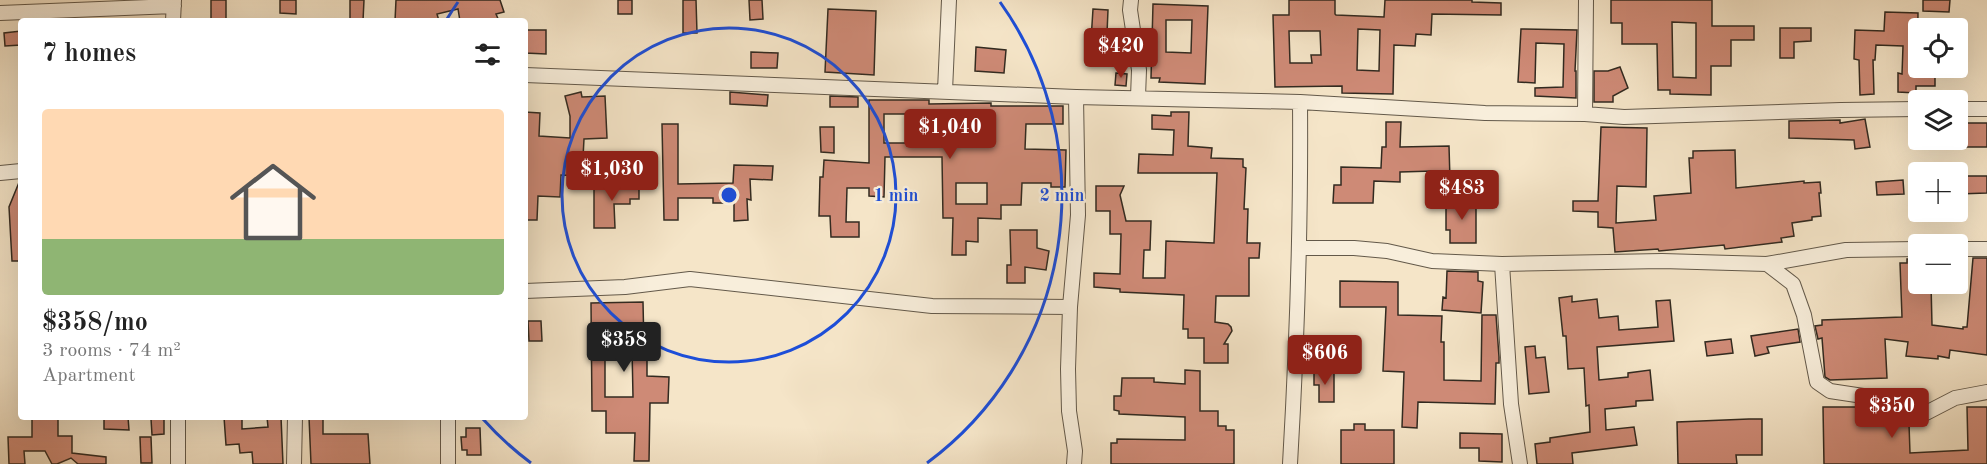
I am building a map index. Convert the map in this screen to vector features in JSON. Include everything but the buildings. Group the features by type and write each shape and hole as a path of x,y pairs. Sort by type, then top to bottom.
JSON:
{"street":[{"path":"945,91 949,0"},
{"path":"1131,0 1139,70 1138,97"},
{"path":"1586,0 1586,114"},
{"path":"2,8 174,3 173,18"},
{"path":"528,75 1076,97 1300,102 1485,113 1586,114 1623,117 1908,110"},
{"path":"1074,464 1075,451 1069,411 1068,380 1070,307 1078,215 1076,97"},
{"path":"1290,464 1296,360 1301,185 1300,102"},
{"path":"1968,109 1987,109"},
{"path":"0,173 18,171"},
{"path":"1299,248 1354,248 1387,251 1432,261 1502,264 1662,261 1767,264 1846,250 1908,249"},
{"path":"1968,249 1987,249"},
{"path":"1502,264 1511,404 1520,464"},
{"path":"1767,264 1793,284 1804,315 1817,382 1830,391 1883,399 1926,413 1955,398 1987,392"},
{"path":"528,291 625,287 690,279 932,306 1070,307"},
{"path":"178,420 178,464"},
{"path":"294,464 295,420"},
{"path":"448,420 448,464"}]}
